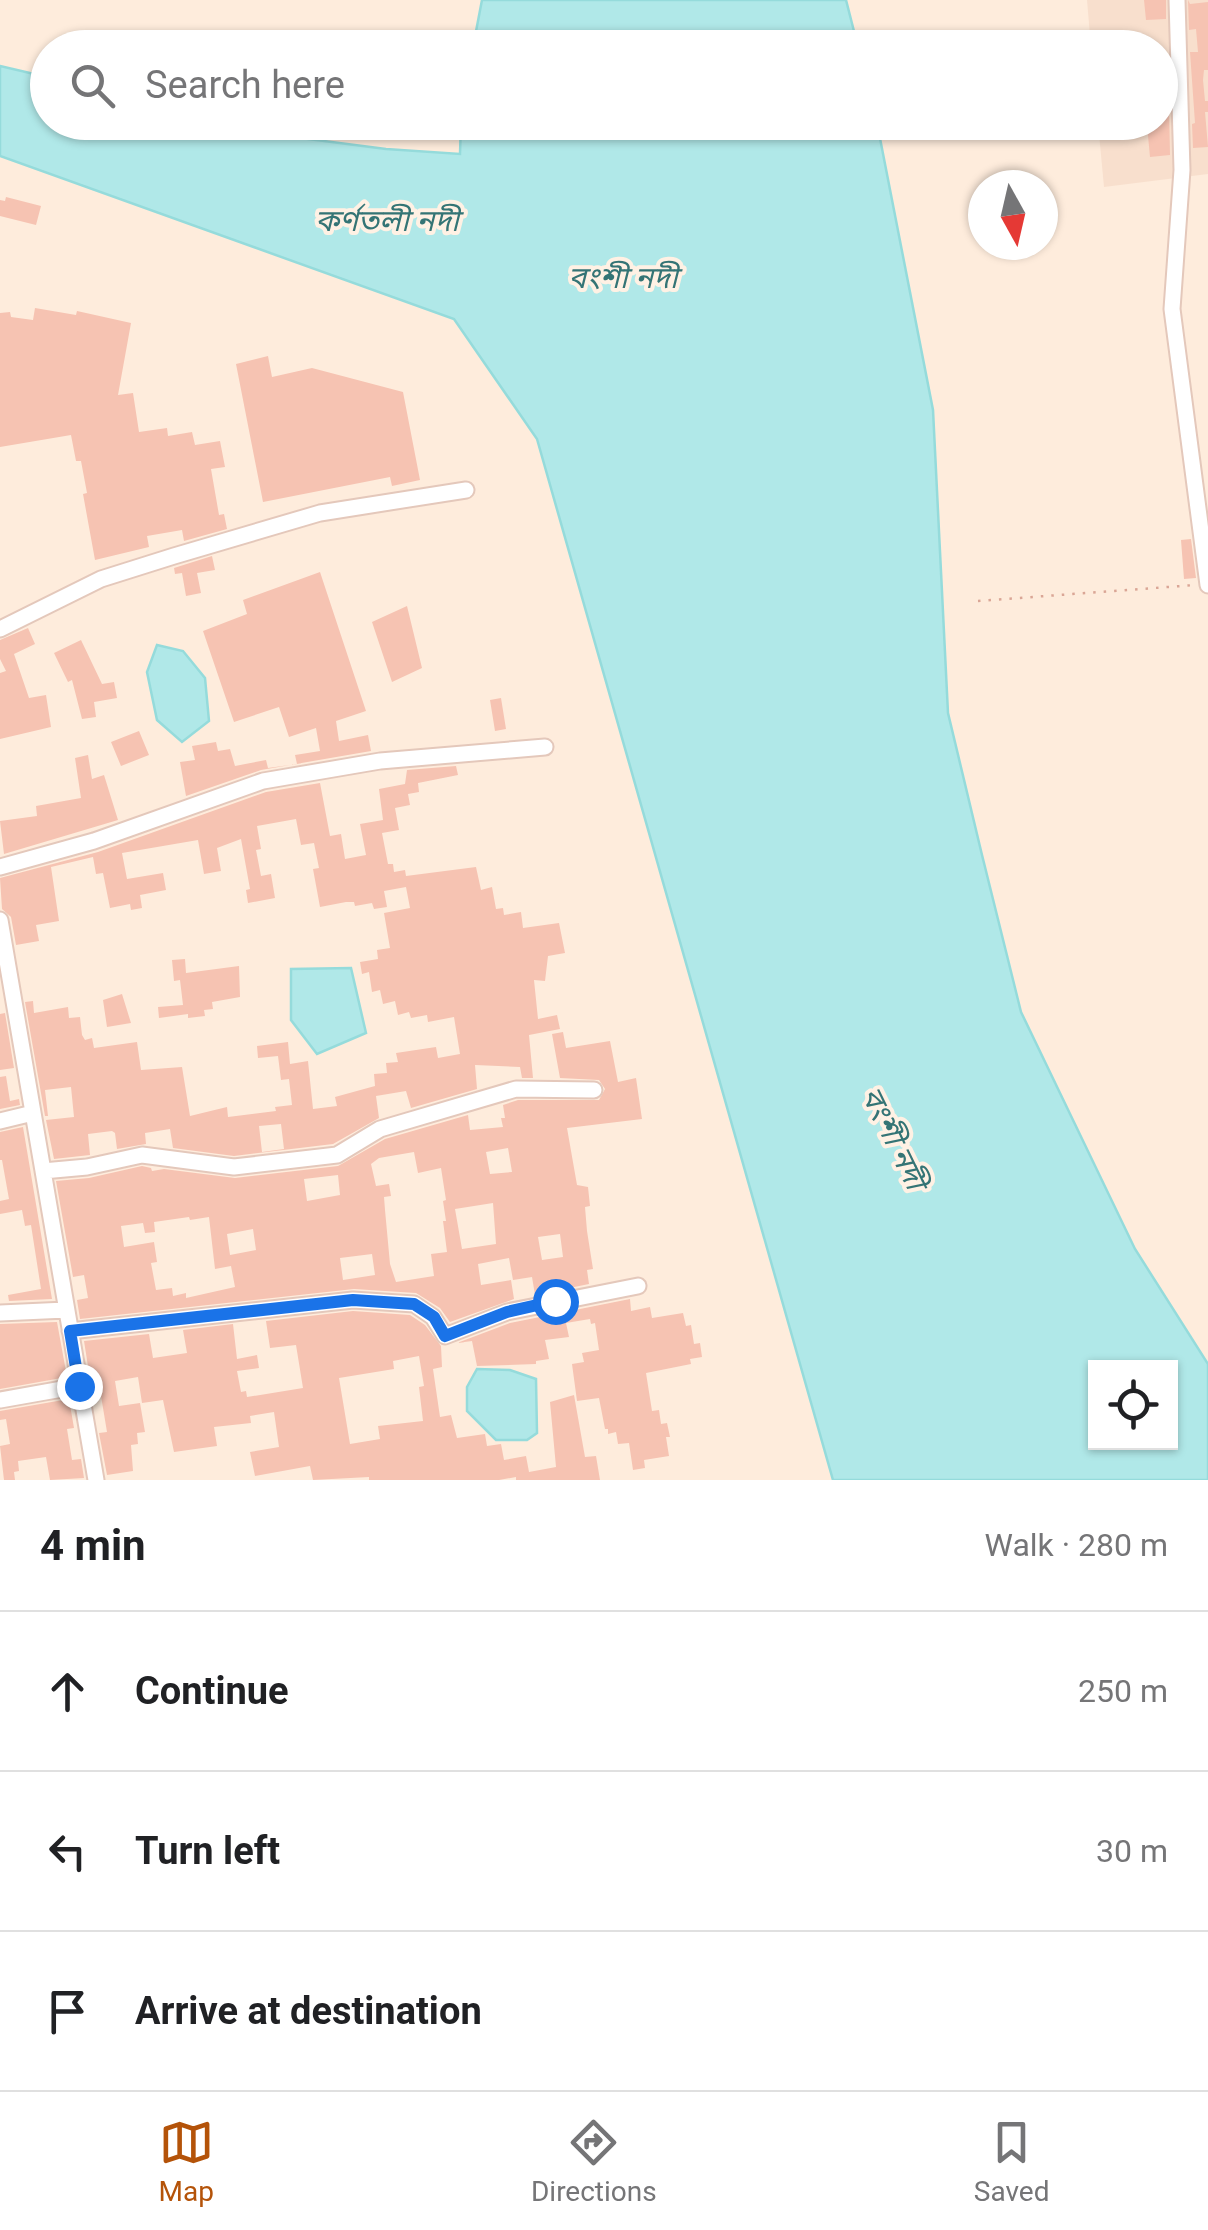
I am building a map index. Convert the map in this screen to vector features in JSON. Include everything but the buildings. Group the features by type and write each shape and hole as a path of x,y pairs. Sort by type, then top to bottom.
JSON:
{"street":[{"path":"1177,0 1178,30"},
{"path":"1178,34 1182,170 1172,309 1207,585"},
{"path":"0,629 102,579 210,545 320,513 466,490"},
{"path":"0,867 94,841 263,782 380,762 545,746"},
{"path":"0,920 96,1480"},
{"path":"43,1171 142,1156 234,1167 337,1155 380,1130 516,1089 594,1090"},
{"path":"0,1121 33,1112"},
{"path":"70,1331 353,1300 414,1304 434,1317 445,1336 507,1312 638,1286"},
{"path":"0,1312 66,1310"},
{"path":"0,1400 79,1386"}],"path":[{"path":"978,600 1207,585"}],"shaded area":[{"path":"1087,0 1208,0 1208,174 1104,187 1100,140 1178,140 1178,30 1090,30"}],"water":[{"path":"482,0 846,0 854,30 476,30"},
{"path":"0,66 30,73 30,140 316,140 460,154 460,140 880,140 933,410 948,713 982,855 1021,1012 1135,1249 1208,1364 1208,1480 833,1480 537,439 454,319 0,156"},
{"path":"157,645 183,651 205,678 209,721 182,742 157,720 147,672"},
{"path":"351,968 366,1033 317,1054 291,1020 291,969"},
{"path":"477,1369 510,1370 536,1379 537,1433 527,1440 496,1440 467,1411 467,1387"}],"route":[{"path":"79,1386 70,1331 353,1300 414,1304 434,1317 445,1336 507,1312 555,1301"}],"water label":[{"name":"কর্ণতলী নদী","path":"387,220"},
{"name":"বংশী নদী","path":"623,277"},
{"name":"বংশী নদী","path":"894,1138"}]}
